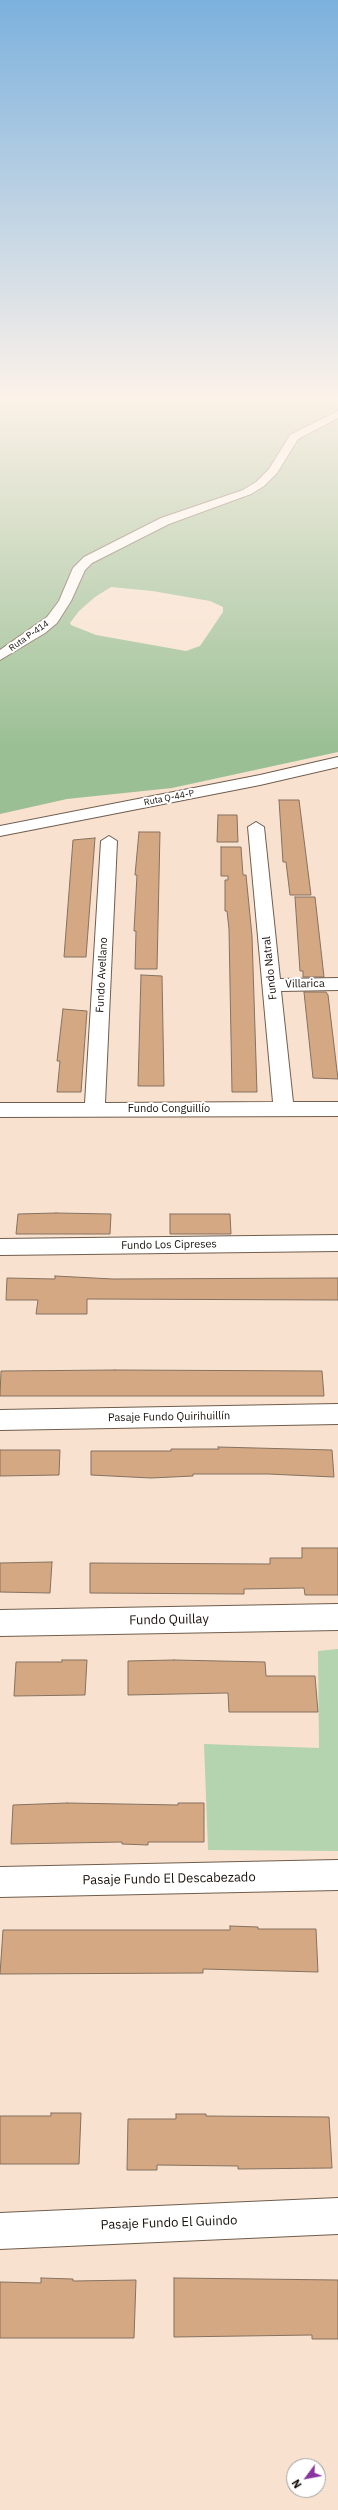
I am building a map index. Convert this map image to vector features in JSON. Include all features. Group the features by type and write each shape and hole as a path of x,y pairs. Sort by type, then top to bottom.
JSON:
{"street":[{"name":"Ruta P-414","path":"0,656 40,630 52,620 65,601 79,568 88,560 165,521 179,516"},
{"name":"Ruta Q-44-P","path":"0,831 260,780 338,762"},
{"name":"Fundo Natral","path":"256,827 284,1109"},
{"name":"Fundo Avellano","path":"96,1109 109,841"},
{"name":"Villarica","path":"272,985 338,984"},
{"name":"Fundo Conguillío","path":"0,1110 338,1109"},
{"name":"Fundo Los Cipreses","path":"0,1247 338,1243"},
{"name":"Pasaje Fundo Quirihuillín","path":"0,1420 338,1414"},
{"name":"Fundo Quillay","path":"0,1623 338,1617"},
{"name":"Pasaje Fundo El Descabezado","path":"0,1882 338,1874"},
{"name":"Pasaje Fundo El Guindo","path":"0,2231 338,2216"}],"green space":[{"path":"0,516 338,516 338,752 172,788 67,799 0,814","holes":["111,587 152,591 210,601 223,607 223,612 200,646 186,651 96,635 71,625 70,623 79,611 95,597"]},
{"path":"338,1649 338,1851 208,1850 204,1744 319,1748 318,1651"}],"building":[{"path":"279,800 299,800 311,895 290,895 286,862 283,862"},
{"path":"218,815 237,815 238,842 217,842"},
{"path":"139,832 160,832 157,969 135,969 136,931 134,931 137,875 135,875"},
{"path":"95,838 86,957 64,957 73,840"},
{"path":"221,847 241,847 243,875 246,875 252,936 257,1092 232,1092 229,929 227,911 225,911 225,880 228,880 228,876 221,876"},
{"path":"295,897 315,897 324,977 303,977 303,971 300,971"},
{"path":"141,975 162,976 164,1086 138,1086"},
{"path":"304,992 326,992 328,995 338,1079 313,1078"},
{"path":"63,1009 87,1011 81,1092 57,1092 60,1061 57,1061"},
{"path":"18,1214 111,1214 110,1234 16,1234"},
{"path":"170,1214 230,1214 231,1234 170,1234"},
{"path":"55,1276 113,1279 338,1278 338,1300 87,1299 87,1314 36,1314 38,1300 6,1300 7,1278 55,1279"},
{"path":"1,1371 322,1371 324,1396 0,1396"},
{"path":"218,1447 332,1450 334,1477 268,1474 193,1474 193,1476 151,1478 91,1475 91,1451 171,1451 171,1449 219,1449"},
{"path":"0,1450 60,1450 59,1475 0,1476"},
{"path":"302,1548 338,1548 338,1595 305,1595 304,1588 244,1589 244,1594 90,1593 90,1563 270,1564 270,1558 302,1558"},
{"path":"52,1562 50,1593 0,1592 0,1563"},
{"path":"62,1660 87,1660 85,1695 14,1696 16,1662 62,1662"},
{"path":"174,1660 265,1662 266,1676 315,1676 318,1712 229,1712 228,1693 128,1695 128,1661"},
{"path":"67,1803 178,1805 178,1803 204,1803 204,1842 148,1842 148,1845 122,1844 122,1842 11,1844 13,1805"},
{"path":"230,1926 258,1927 258,1929 316,1929 318,1972 203,1969 203,1973 0,1974 3,1930 230,1930"},
{"path":"51,2113 81,2113 79,2164 0,2164 0,2116 51,2116"},
{"path":"176,2114 206,2114 206,2116 329,2117 332,2168 238,2169 238,2166 157,2165 157,2170 127,2170 128,2119 176,2119"},
{"path":"41,2278 73,2279 73,2281 136,2280 134,2338 0,2338 0,2282 41,2283"},
{"path":"174,2278 338,2280 338,2339 312,2339 312,2335 174,2337"}]}
